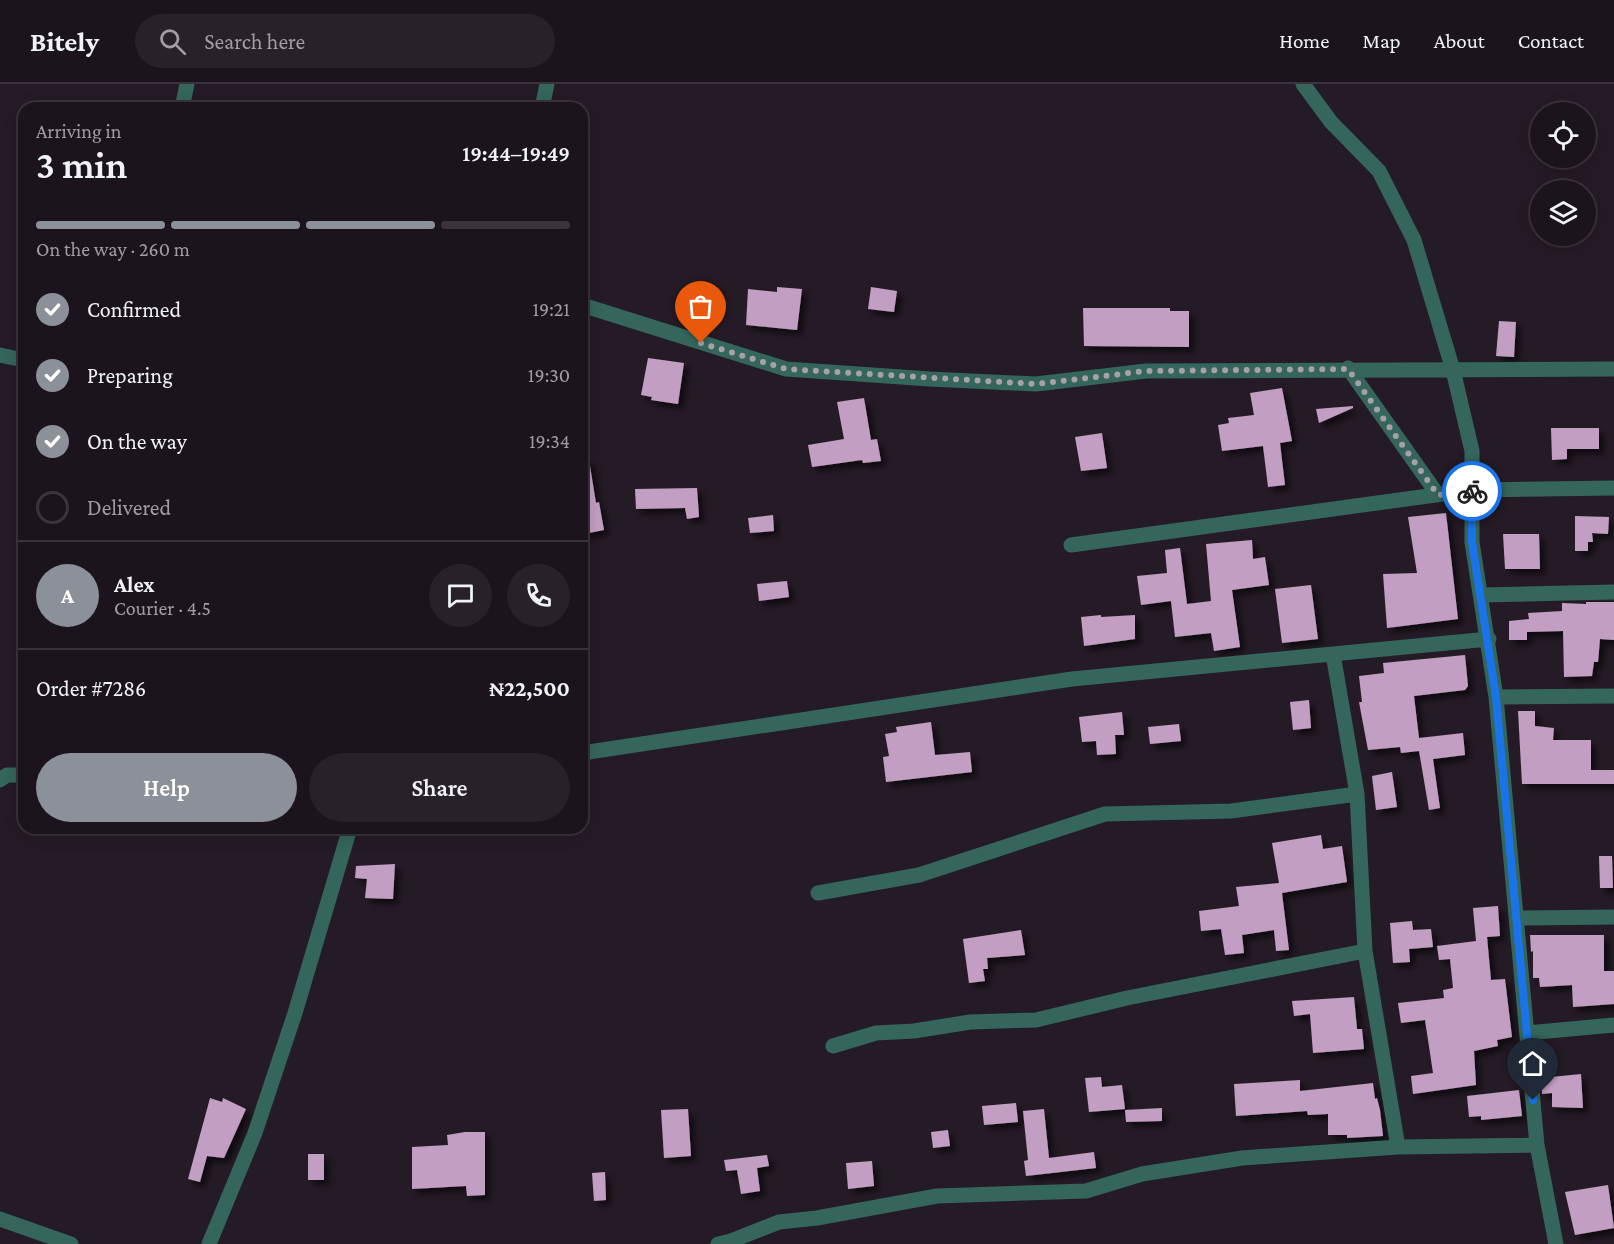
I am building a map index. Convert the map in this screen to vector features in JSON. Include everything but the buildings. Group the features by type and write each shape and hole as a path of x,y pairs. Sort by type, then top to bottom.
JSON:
{"street":[{"path":"183,102 187,84"},
{"path":"543,102 547,84"},
{"path":"1303,84 1331,122 1379,171 1414,240 1453,370 1472,451 1472,542 1489,639 1496,697 1537,1145 1556,1244"},
{"path":"588,307 786,369 1036,384 1146,371 1614,369"},
{"path":"0,355 18,359"},
{"path":"1348,369 1438,495"},
{"path":"1071,545 1254,522 1472,490 1614,488"},
{"path":"1481,595 1614,592"},
{"path":"588,752 1072,679 1489,639"},
{"path":"1332,654 1357,794 1365,951 1398,1147"},
{"path":"1496,697 1614,696"},
{"path":"0,780 7,775 18,775"},
{"path":"818,893 920,875 1105,814 1231,811 1357,794"},
{"path":"209,1244 255,1133 295,1013 348,834"},
{"path":"1517,918 1614,917"},
{"path":"833,1046 876,1034 914,1031 970,1022 1036,1020 1127,998 1365,951"},
{"path":"1527,1033 1614,1025"},
{"path":"718,1244 731,1242 779,1222 817,1218 937,1196 1086,1191 1142,1174 1242,1158 1398,1147 1537,1145"},
{"path":"0,1219 71,1244"}],"way so far":[{"path":"701,343 786,369 930,380 1036,384 1146,371 1348,369 1438,495 1472,491"}],"route":[{"path":"1472,491 1472,542 1489,639 1496,697 1533,1100"}]}
